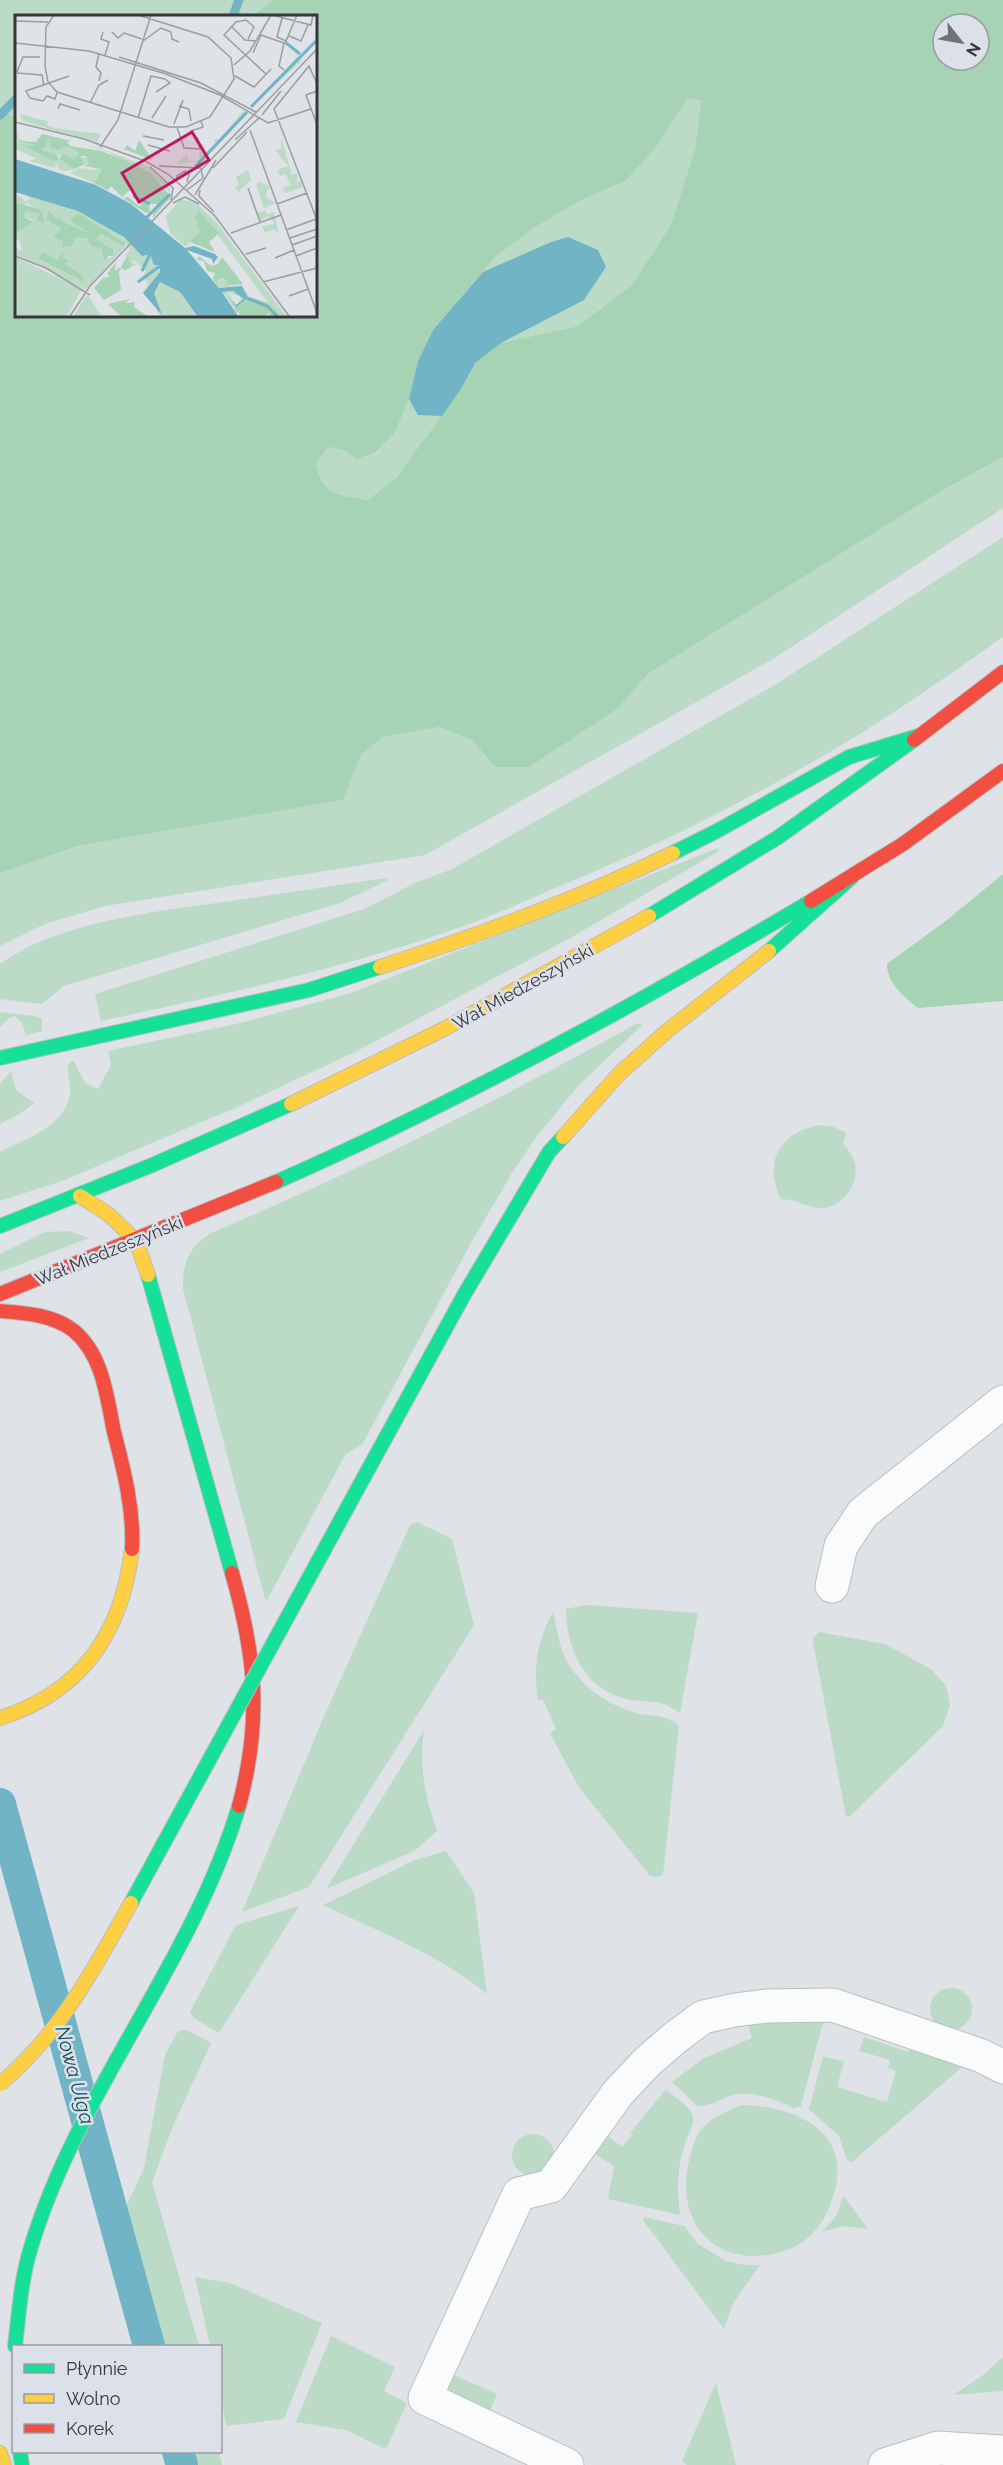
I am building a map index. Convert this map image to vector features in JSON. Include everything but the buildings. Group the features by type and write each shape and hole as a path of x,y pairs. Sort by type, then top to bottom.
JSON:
{"main road":[{"name":"Wał Miedzeszyński","path":"0,1226 80,1196 279,1111 530,984 651,915 759,849 851,787 1003,672"},
{"path":"0,1058 309,990 475,937 616,880 717,831 849,757 918,736"},
{"name":"Wał Miedzeszyński","path":"0,1294 136,1241 314,1165 498,1077 663,987 852,877 950,811 1003,771"},
{"path":"0,2084 29,2059 52,2032 93,1972 464,1295 549,1152 619,1074 667,1031 787,937 852,877"},
{"path":"15,2345 23,2282 34,2236 67,2156 192,1918 222,1855 232,1830 249,1761 254,1719 253,1665 244,1616 149,1277 136,1241 108,1214 80,1196"},
{"path":"0,1311 48,1317 64,1324 83,1339 92,1354 101,1376 127,1483 132,1549 127,1583 117,1613 105,1638 82,1669 47,1698 10,1716 0,1718"},
{"path":"0,2453 4,2465"}],"street":[{"path":"832,1586 841,1546 863,1514 1003,1402"},
{"path":"567,2465 425,2398 519,2194 551,2186 618,2093 647,2062 703,2017 766,2006 833,2005 982,2056 1003,2067"},
{"path":"885,2465 938,2448 1003,2452"}],"green space":[{"path":"0,0 274,0 253,15 15,15 15,118 0,111"},
{"path":"274,0 1003,0 1003,457 943,490 649,673 617,709 529,767 495,767 472,740 440,727 382,737 361,755 343,800 78,846 0,873 0,111 15,117 15,316 316,316 316,15 253,15","holes":["688,98 701,101 695,149 671,225 631,286 578,326 501,343 475,363 461,389 396,478 368,500 341,495 323,483 316,464 328,447 343,450 357,459 375,453 394,434 409,399 418,361 433,330 495,257 535,227 581,200 625,181 655,149"]},
{"path":"688,98 701,101 695,149 671,225 631,286 578,326 501,343 461,389 396,478 368,500 341,495 328,488 319,475 316,464 328,447 343,450 357,459 376,453 394,434 433,330 495,257 535,227 581,200 625,181 655,149"},
{"path":"1003,457 1003,508 773,659 425,855 105,906 45,924 0,946 0,873 78,846 343,800 361,755 382,737 440,727 472,740 495,767 617,709 649,673 943,490"},
{"path":"1003,537 1003,637 864,731 752,796 621,860 505,910 429,938 337,966 101,1021 95,994 364,909 415,883 452,869 778,683"},
{"path":"718,848 719,851 572,937 357,1051 242,1105 62,1181 0,1201 0,1152 43,1130 61,1115 70,1094 68,1066 70,1062 74,1061 85,1083 98,1089 111,1065 108,1051 240,1023 351,993"},
{"path":"1003,874 1003,1001 918,1008 893,983 887,964 947,920"},
{"path":"386,878 388,880 340,903 64,986 42,1004 0,999 0,964 49,938 77,929 167,910"},
{"path":"0,1012 42,1019 42,1031 26,1035 22,1023 15,1016 9,1018 0,1027"},
{"path":"638,1023 642,1025 579,1085 537,1136 512,1173 471,1243 363,1443 345,1455 266,1602 183,1289 188,1256 203,1238 211,1233 428,1134"},
{"path":"11,1071 16,1090 34,1103 0,1124 0,1084"},
{"path":"819,1125 834,1127 847,1133 843,1143 852,1156 856,1172 852,1186 843,1199 830,1207 811,1207 792,1200 781,1199 774,1173 778,1151 794,1135"},
{"path":"69,1231 89,1238 0,1272 0,1254 45,1232"},
{"path":"417,1522 452,1539 474,1625 309,1887 242,1912 325,1714 410,1525"},
{"path":"587,1605 698,1613 680,1713 664,1704 622,1698 608,1692 587,1675 573,1651 566,1609"},
{"path":"553,1612 565,1657 579,1679 600,1696 623,1709 669,1719 679,1726 663,1875 650,1876 578,1786 550,1733 556,1729 543,1699 538,1700 536,1666 543,1633"},
{"path":"819,1632 885,1644 931,1669 946,1686 950,1705 943,1726 849,1817 846,1816 813,1642 813,1638"},
{"path":"424,1730 422,1756 424,1781 437,1831 414,1851 326,1889"},
{"path":"446,1851 474,1893 487,1994 429,1955 323,1905 415,1860"},
{"path":"299,1906 219,2033 194,2018 190,2012 236,1925"},
{"path":"951,1988 959,1989 966,1994 971,2001 971,2017 966,2024 959,2029 951,2030 943,2029 936,2024 931,2017 930,2009 931,2001 936,1994 943,1989"},
{"path":"825,2014 801,2106 794,2108 765,2097 741,2094 712,2104 697,2106 672,2082 704,2058 752,2038 748,2024"},
{"path":"187,2030 211,2043 173,2126 152,2182 199,2345 158,2345 124,2211 144,2168 165,2055 178,2031"},
{"path":"864,2037 908,2052 915,2042 969,2061 852,2162 847,2160 839,2136 809,2109 823,2057 844,2061 837,2087 887,2102 896,2071 888,2068 890,2060 859,2051"},
{"path":"666,2089 686,2106 693,2116 693,2124 682,2152 679,2170 680,2215 608,2199 614,2166 589,2150 603,2132 622,2147 632,2135 630,2133"},
{"path":"742,2105 776,2109 804,2119 817,2128 834,2151 837,2179 834,2195 823,2220 812,2235 782,2252 751,2256 732,2253 715,2245 702,2234 693,2219 688,2202 686,2182 689,2161 698,2135 711,2120"},
{"path":"533,2134 541,2135 548,2140 553,2147 553,2163 548,2170 541,2175 533,2176 525,2175 518,2170 513,2163 512,2155 513,2147 518,2140 525,2135"},
{"path":"843,2195 868,2229 844,2226 822,2232 837,2215"},
{"path":"644,2217 684,2226 698,2244 726,2261 760,2265 733,2303 724,2329 643,2220"},
{"path":"195,2277 230,2283 322,2323 284,2419 226,2426 222,2404 222,2345 210,2345"},
{"path":"331,2336 395,2367 384,2391 407,2403 387,2447 383,2448 346,2430 296,2422"},
{"path":"1003,2357 1003,2391 953,2395 983,2375"},
{"path":"456,2376 497,2394 489,2413 447,2394 445,2384"},
{"path":"716,2383 736,2465 687,2465 682,2461"},
{"path":"187,2453 219,2453 222,2465 191,2465"}],"water":[{"path":"568,237 598,250 606,267 584,300 501,343 475,363 461,389 442,416 418,415 409,399 418,361 433,330 483,272 551,242"}],"waterway":[{"path":"233,15 239,0"},
{"path":"0,115 15,100"},
{"name":"Nowa Ulga","path":"0,1804 149,2345"},
{"name":"Nowa Ulga","path":"178,2453 182,2465"}],"traffic: fast":[{"path":"673,853 849,757 918,736"},
{"path":"649,916 777,838 914,740"},
{"path":"769,951 852,877"},
{"path":"276,1182 413,1119 547,1050 811,901"},
{"path":"0,1058 309,990 380,967"},
{"path":"0,1226 150,1166 291,1104"},
{"path":"369,1468 464,1295 549,1152 563,1137"},
{"path":"148,1275 232,1573"},
{"path":"131,1903 369,1468"},
{"path":"15,2345 25,2271 31,2247 52,2190 105,2080 193,1919 218,1864 239,1806"},
{"path":"20,2453 22,2465"}],"traffic: slow":[{"path":"380,967 528,915 601,886 673,853"},
{"path":"291,1104 444,1029 649,916"},
{"path":"563,1137 619,1074 667,1031 769,951"},
{"path":"80,1196 108,1214 136,1241 148,1275"},
{"path":"0,1718 29,1707 54,1692 75,1675 93,1655 107,1633 119,1607 132,1549"},
{"path":"0,2084 21,2065 58,2023 89,1976 131,1903"},
{"path":"0,2453 4,2465"}],"traffic: jam":[{"path":"914,740 1003,672"},
{"path":"811,901 903,844 1003,771"},
{"path":"0,1294 276,1182"},
{"path":"0,1311 58,1321 74,1331 92,1352 106,1391 125,1476 130,1505 132,1549"},
{"path":"232,1573 246,1633 253,1689 251,1745 239,1806"}]}
